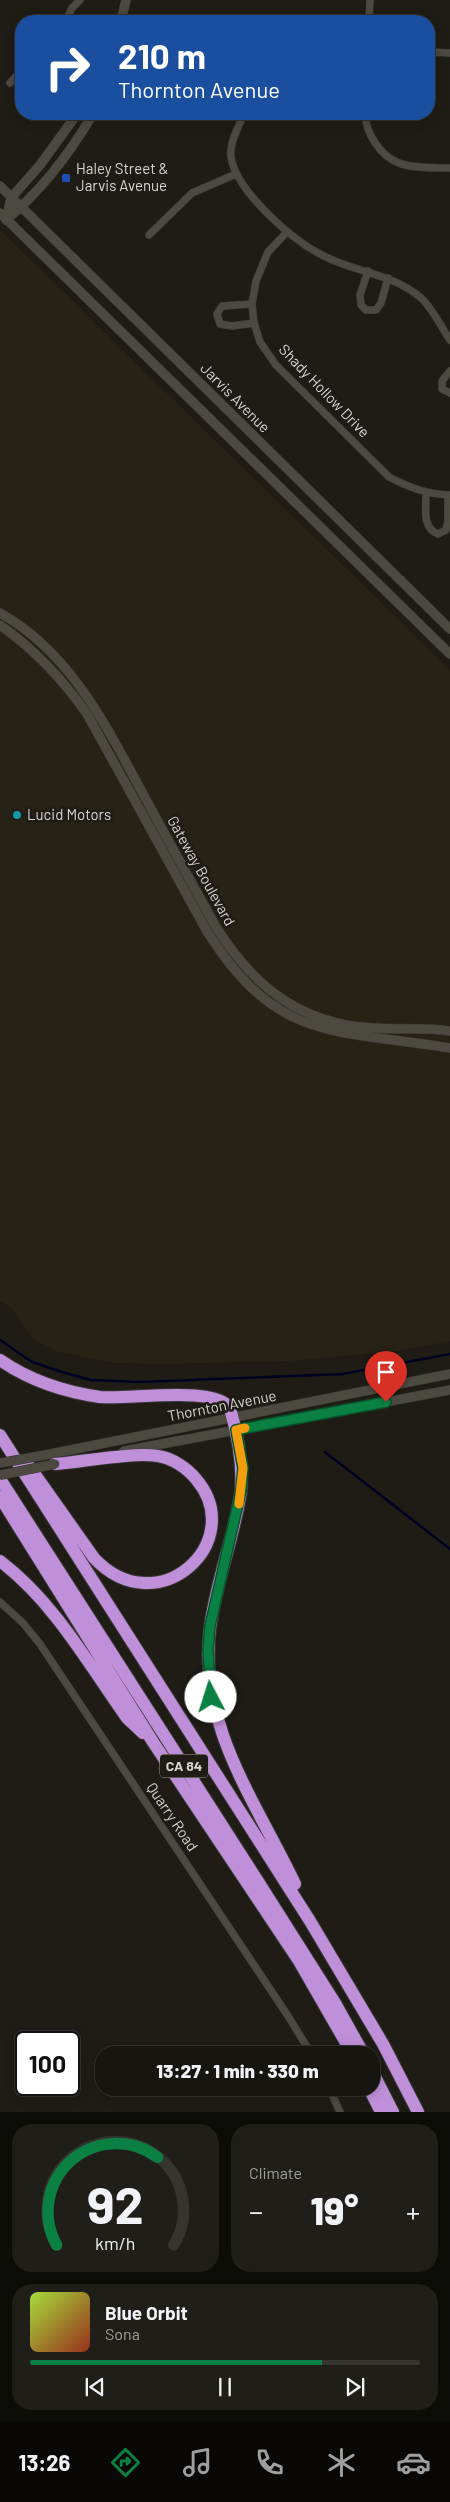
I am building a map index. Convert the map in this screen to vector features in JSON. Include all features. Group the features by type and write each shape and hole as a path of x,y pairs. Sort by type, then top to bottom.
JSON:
{"highway":[{"path":"0,1360 30,1377 79,1393 111,1397 191,1395 219,1398 226,1402 234,1424 243,1468 241,1491 210,1626 208,1650 211,1697 219,1730 295,1883 310,1920"},
{"path":"0,1426 94,1558 106,1571 120,1579 137,1583 154,1583 172,1579 188,1569 200,1556 208,1539 211,1520 209,1501 201,1485 189,1471 158,1456 52,1459"},
{"name":"CA 84","path":"0,1435 310,1920 383,2044 418,2112"},
{"name":"CA 84","path":"0,1479 295,1939 359,2046"},
{"name":"CA 84","path":"0,1497 153,1742 299,1961 348,2046"},
{"path":"0,1504 49,1577"},
{"path":"0,1561 33,1588 50,1608 127,1718 153,1742"},
{"path":"380,2087 393,2112"},
{"path":"373,2096 381,2112"}],"main road":[{"path":"122,15 126,0"},
{"path":"3,216 11,198 40,165 72,120"},
{"path":"3,216 21,207 72,147 89,120"},
{"name":"Jarvis Avenue","path":"0,186 450,629"},
{"path":"3,216 450,654"},
{"name":"Gateway Boulevard","path":"0,613 31,635 77,682 112,736 216,927 233,954 252,976 272,994 319,1018 347,1026 450,1031"},
{"name":"Gateway Boulevard","path":"0,625 24,643 48,665 82,708 208,933 225,960 244,983 266,1002 316,1028 344,1034 450,1048"},
{"name":"Thornton Avenue","path":"234,1424 450,1374"},
{"name":"Thornton Avenue","path":"0,1475 52,1459 234,1424 450,1390"},
{"name":"Thornton Avenue","path":"0,1463 52,1459"}],"street":[{"path":"69,15 72,8 80,0"},
{"path":"369,15 370,0"},
{"path":"435,52 450,53"},
{"path":"10,83 15,78"},
{"path":"242,120 234,138 231,155 236,174 250,193 287,232 322,256 388,278 420,297 450,340"},
{"path":"365,120 365,126 379,148 398,163 450,168"},
{"path":"149,235 192,193 236,174"},
{"name":"Shady Hollow Drive","path":"287,232 268,252 256,281 252,304 254,323 260,342 283,372 389,477 408,487 426,493 449,495"},
{"path":"368,271 360,295 361,305 366,310 376,310 381,303 388,278"},
{"path":"252,304 222,306 217,314 220,324 232,326 254,323"},
{"path":"450,371 442,381 442,389 450,393"},
{"path":"426,493 427,524 431,531 438,534 446,530 449,495"},
{"name":"Quarry Road","path":"0,1602 23,1622 40,1644 306,2046"},
{"path":"333,2096 340,2112"}],"shaded area":[{"path":"0,230 450,670 450,1341 398,1351 289,1361 163,1364 113,1363 59,1352 33,1339 11,1307 0,1301"}],"waterway":[{"path":"0,1340 32,1362 62,1372 91,1380 139,1382 343,1374 450,1354"},
{"path":"325,1452 450,1549"}],"slow traffic":[{"path":"239,1504 243,1468 236,1430 245,1428"}],"place":[{"name":"Haley Street & Jarvis Avenue","path":"66,178"},
{"name":"Lucid Motors","path":"17,815"}],"route":[{"path":"211,1697 208,1650 210,1626 238,1513 241,1491 243,1468 236,1430 386,1402"}]}
